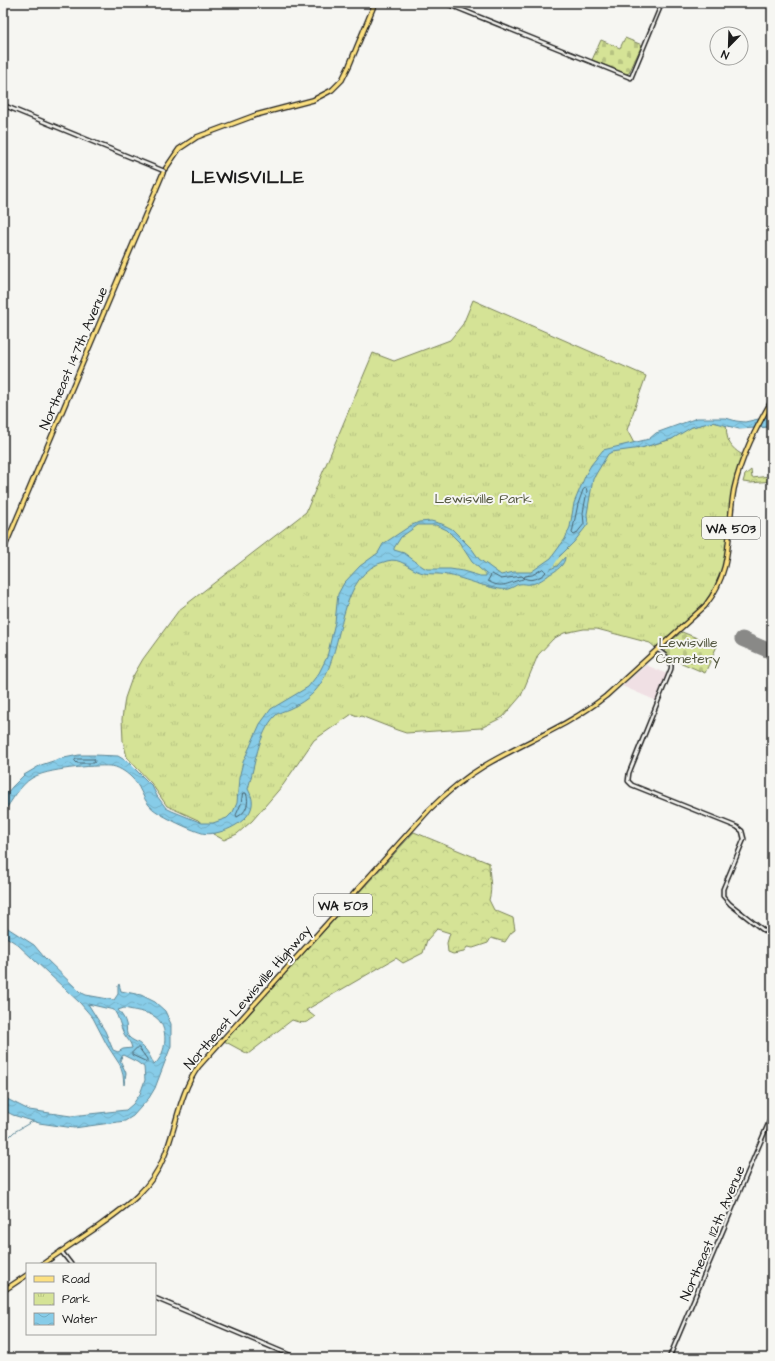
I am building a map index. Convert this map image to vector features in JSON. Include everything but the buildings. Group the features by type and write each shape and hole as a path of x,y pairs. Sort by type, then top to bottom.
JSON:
{"main road":[{"name":"Northeast 147th Avenue","path":"3,551 172,156 191,140 248,118 313,100 332,90 342,80 349,66 375,3"},
{"name":"Northeast Lewisville Highway","path":"45,1263 119,1212 147,1187 163,1160 169,1145 183,1094 188,1082 199,1066 429,810 453,788 478,770 557,729 584,713 606,696 705,606 719,583 728,556 733,500 736,483 744,456 772,400"},
{"path":"3,1291 26,1276"}],"street":[{"path":"445,3 631,78 662,3"},
{"path":"3,105 165,171"},
{"path":"657,649 671,662 672,666 628,773 629,782 740,829 744,833 744,839 723,889 723,896 730,904 772,937"},
{"name":"Northeast 112th Avenue","path":"669,1358 772,1115"},
{"path":"62,1252 70,1263"},
{"path":"156,1298 297,1358"}],"shaded area":[{"path":"646,665 667,674 657,701 622,686"}],"green space":[{"path":"625,38 642,45 629,73 626,74 592,60 601,40 620,48"},
{"name":"Lewisville Park","path":"473,300 646,376 627,430 637,449 672,439 686,429 699,425 711,422 726,424 730,444 743,455 736,481 725,566 708,601 657,649 650,643 597,629 584,629 564,633 553,639 538,655 521,696 503,717 481,728 406,733 352,714 314,740 283,785 252,821 237,834 224,840 213,834 198,820 167,806 151,783 127,757 123,741 122,719 125,698 132,678 143,659 179,610 306,512 373,353 394,361 450,340 463,324"},
{"path":"751,470 752,478 770,476 772,477 772,481 751,483 743,482 745,475"},
{"name":"Lewisville Cemetery","path":"682,632 717,646 705,673 670,658 664,653 674,638"},
{"path":"414,832 489,863 491,886 489,900 494,910 513,918 515,930 505,942 491,938 488,943 473,948 467,947 464,952 453,954 448,952 447,943 450,933 437,929 427,940 423,953 403,963 396,958 306,1010 315,1017 312,1019 304,1023 292,1020 248,1054 224,1041"}],"water":[{"path":"772,416 771,427 739,429 713,422 692,427 672,439 641,448 612,452 608,454 593,479 587,514 588,524 574,542 551,565 548,570 557,566 565,557 562,565 536,583 519,584 508,589 496,588 444,574 423,573 396,560 387,561 371,568 359,580 350,595 329,668 321,683 303,702 276,715 269,723 258,750 248,789 252,801 251,809 243,820 230,828 215,833 202,833 190,829 158,813 149,805 134,780 124,771 113,766 70,768 39,775 32,778 24,785 3,813 3,798 24,775 41,765 59,759 79,755 94,755 118,756 128,762 152,786 166,808 172,811 202,823 213,823 227,818 233,812 237,803 239,778 243,762 260,724 271,709 308,687 319,673 327,657 335,622 338,594 344,583 360,566 378,553 383,544 410,526 419,522 431,521 452,529 472,549 479,559 501,575 514,572 531,572 551,558 565,539 570,527 574,503 586,474 603,450 649,439 656,433 697,418 726,418 745,422","holes":["418,525 436,525 447,530 459,542 472,562 486,574 486,576 450,569 427,569 404,553 394,550 401,537"]},
{"path":"3,925 34,945 44,957 80,992 86,995 114,1000 118,994 119,984 121,991 141,995 155,1002 165,1011 171,1024 171,1046 155,1088 149,1098 133,1116 125,1121 74,1128 39,1123 13,1115 3,1110 3,1097 29,1110 71,1116 126,1110 133,1104 140,1094 145,1080 144,1067 123,1055 120,1060 126,1073 124,1085 120,1065 107,1045 93,1018 80,1003 17,944 3,935","holes":["88,1004 114,1010 124,1034 130,1042 132,1048 123,1049 118,1052 113,1050 105,1031","124,1008 144,1012 154,1016 163,1026 165,1040 164,1047 162,1054 154,1065 146,1050 127,1034 125,1020 118,1010"]}],"waterway":[{"path":"546,569 551,566 557,557"},
{"path":"3,1143 14,1132 33,1121"}],"runway":[{"path":"742,639 772,652"}],"district":[{"name":"LEWISVILLE","path":"248,177"}]}
